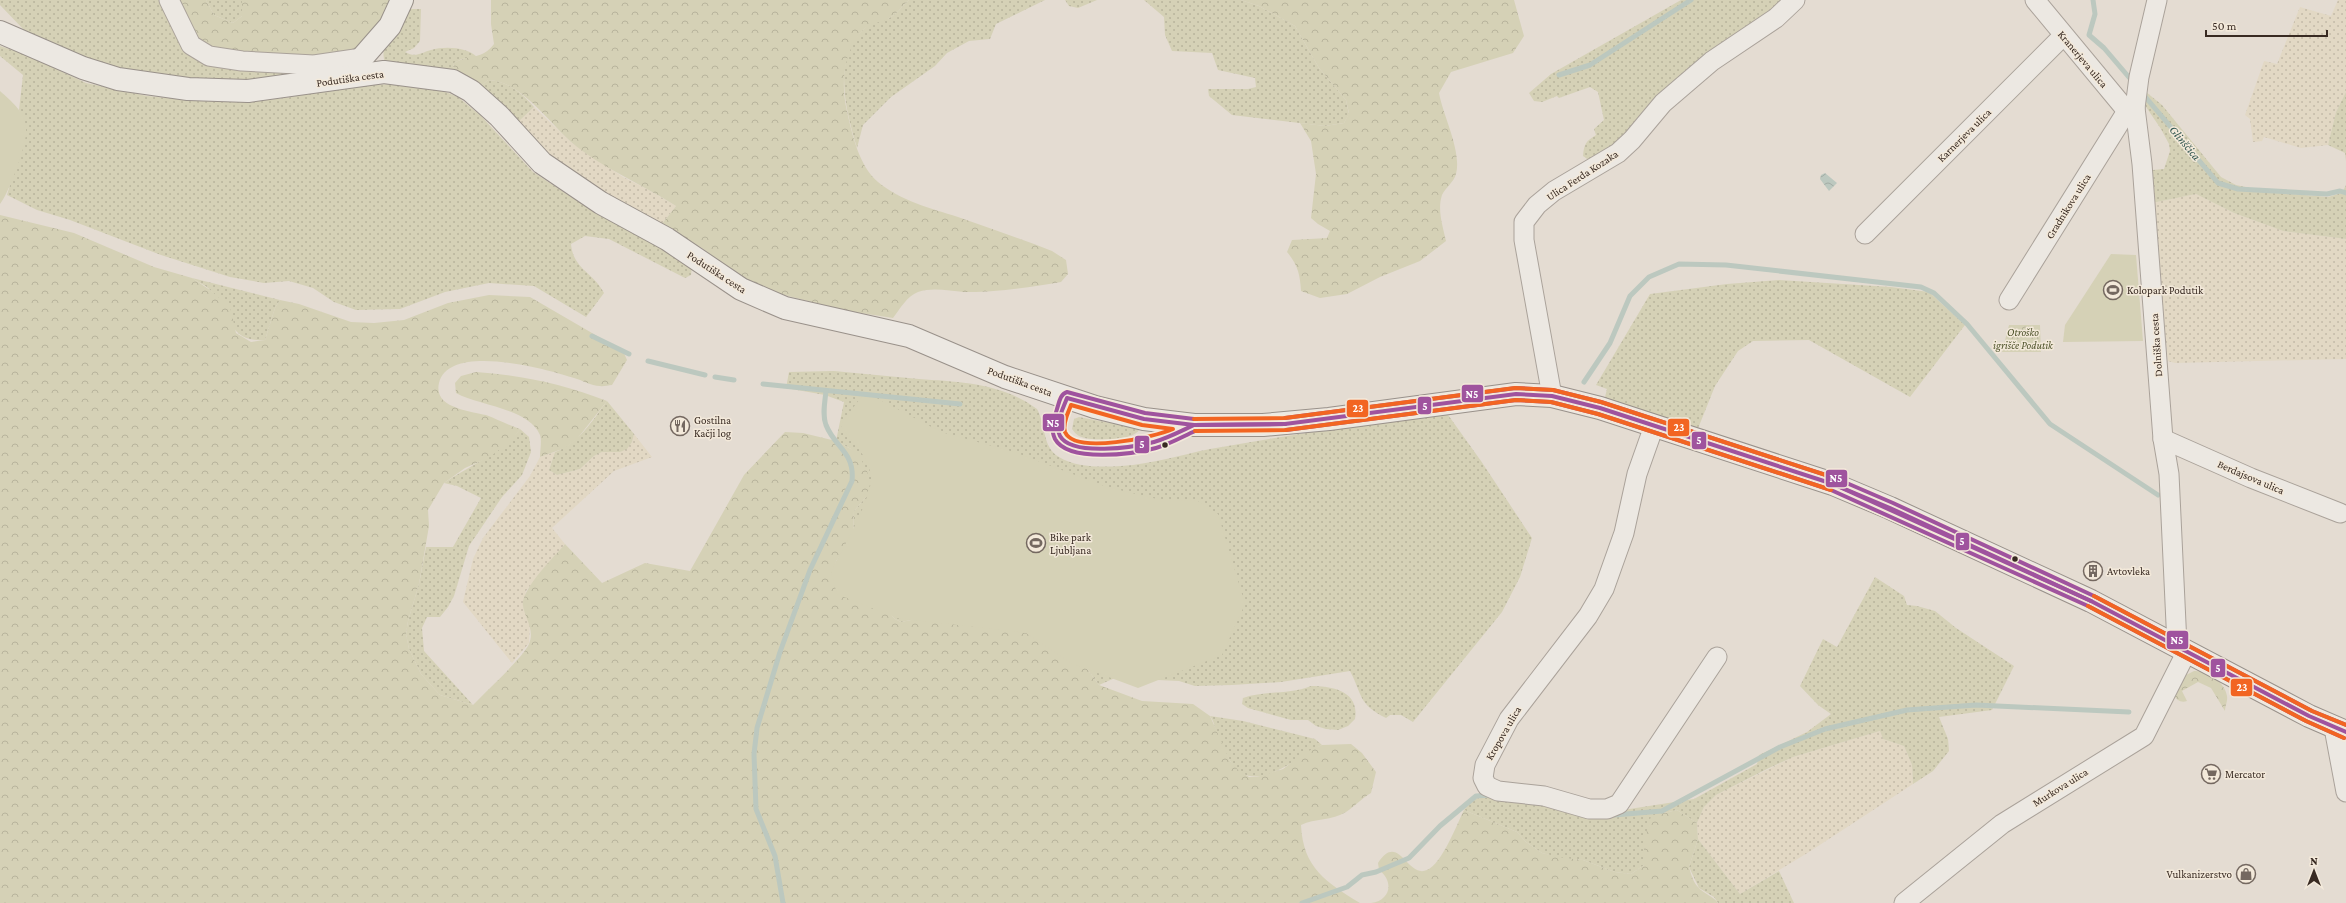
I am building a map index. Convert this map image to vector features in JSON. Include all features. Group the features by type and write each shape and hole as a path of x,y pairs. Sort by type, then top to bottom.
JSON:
{"street":[{"path":"169,0 191,45 209,56 242,61 360,66 390,26 402,0"},
{"name":"Ulica Ferda Kozaka","path":"1552,396 1524,240 1524,222 1537,205 1554,191 1618,153 1632,140 1663,103 1712,61 1776,18 1795,0"},
{"name":"Kranerjeva ulica","path":"2035,0 2063,36 2133,105"},
{"name":"Dolniška cesta","path":"2157,0 2133,105 2142,164 2182,648"},
{"name":"Podutiška cesta","path":"0,32 83,68 118,79 188,89 248,91 312,84 360,66 384,72 434,77 453,81 471,91 499,116 542,163 602,203 667,239 741,289 785,308 909,336 1005,377 1095,407 1144,418 1194,425 1263,425 1329,419 1516,394 1552,396 1600,408 1847,490 2091,601 2340,730"},
{"name":"Karnerjeva ulica","path":"1865,234 2063,36"},
{"name":"Gradnikova ulica","path":"2010,300 2133,105"},
{"name":"Kropova ulica","path":"1654,426 1637,474 1624,533 1604,589 1588,616 1509,719 1485,765 1483,778 1487,786 1498,791 1544,796 1589,809 1607,809 1619,804 1717,657"},
{"name":"Berdajsova ulica","path":"2164,439 2251,478 2340,513"},
{"name":"Murkova ulica","path":"1904,903 2002,824 2144,736 2182,648"},
{"path":"2340,730 2346,792"}],"shaded area":[{"path":"2338,0 2346,0 2346,92 2336,112 2328,145 2301,148 2264,137 2262,141 2253,142 2250,119 2245,115 2264,61 2277,64 2300,7 2331,16"},
{"path":"534,107 572,143 623,177 676,206 661,225 624,204 552,158 517,123"},
{"path":"2196,194 2234,213 2283,231 2346,239 2346,359 2175,363 2168,361 2152,203"},
{"path":"634,434 652,457 614,471 552,528 565,544 526,591 523,605 530,623 529,643 512,663 463,602 473,559 483,538 530,476 540,457 555,452 549,470 557,475 580,469 594,456 602,452 620,452 632,442"},
{"path":"1880,731 1883,739 1904,746 1912,765 1913,784 1809,852 1740,894 1698,839 1697,823 1704,807 1716,795 1793,757"}],"green space":[{"path":"0,0 164,0 296,69 297,77 247,82 200,81 108,67 25,31 0,5"},
{"path":"173,0 206,0 214,15 233,23 242,16 242,0 394,0 390,12 362,47 306,59 210,52 193,40"},
{"path":"206,0 242,0 242,16 233,23 214,15"},
{"path":"491,0 909,0 891,17 866,27 853,44 846,62 844,82 845,101 854,139 861,159 871,175 878,182 896,194 926,207 1052,251 1066,260 1068,274 1061,282 1038,286 987,292 935,290 918,292 910,296 893,318 848,311 784,295 746,282 702,248 661,225 676,206 609,168 583,151 571,142 522,94 500,82 488,80 482,85 453,69 454,63 465,58 480,55 494,44 491,24"},
{"path":"909,0 1045,0 996,24 990,39 969,41 947,53 935,66 891,97 863,125 857,148 845,99 845,65 850,49 858,35 871,23 891,17"},
{"path":"1065,0 1097,0 1078,8 1069,6"},
{"path":"1144,0 1241,0 1259,6 1295,26 1319,68 1346,100 1349,114 1344,123 1325,126 1232,115 1209,96 1208,89 1248,89 1256,87 1255,78 1218,70 1212,53 1172,51 1165,35 1164,17"},
{"path":"1241,0 1514,0 1524,36 1513,53 1451,72 1439,93 1454,144 1457,165 1456,174 1443,192 1440,207 1446,241 1420,261 1380,277 1347,294 1320,298 1301,291 1298,270 1294,261 1287,252 1292,240 1327,238 1330,231 1311,218 1316,174 1311,141 1300,123 1325,126 1344,123 1349,113 1346,100 1319,68 1295,26 1259,6"},
{"path":"1681,0 1780,0 1769,16 1621,142 1590,161 1583,156 1584,148 1588,141 1596,135 1594,129 1604,120 1598,92 1590,87 1559,98 1557,96 1542,102 1534,101 1529,93 1551,74"},
{"path":"409,9 421,9 420,41 414,48 405,52 415,55 431,50 456,48 468,51 477,57 462,59 454,63 453,69 385,62 384,48 390,34"},
{"path":"0,46 24,54 86,83 147,96 196,101 247,102 285,98 355,86 393,84 436,88 458,97 481,116 533,172 602,217 641,235 692,266 691,275 685,278 609,239 585,236 571,244 573,252 580,265 595,280 604,293 586,317 534,286 489,283 445,292 400,309 356,310 334,302 313,288 289,281 264,283 230,277 161,255 70,220 37,210 7,195 26,129 19,110 23,75 0,56"},
{"path":"488,80 501,82 513,88 534,107 517,123 482,85"},
{"path":"0,91 13,103 23,117 26,135 17,168 8,190 0,204"},
{"path":"2146,92 2162,105 2221,177 2236,185 2269,192 2328,197 2342,193 2346,185 2346,239 2283,231 2234,213 2196,194 2152,203 2153,170 2164,169 2170,151 2169,144 2161,129 2142,101"},
{"path":"2346,92 2346,161 2345,153 2328,145 2336,112"},
{"path":"0,215 74,233 154,267 192,278 210,290 230,307 236,333 251,342 265,340 275,308 280,300 299,304 351,322 374,323 404,320 448,303 489,295 530,297 623,351 627,360 612,385 593,385 561,374 522,365 479,361 461,364 447,371 439,383 439,391 442,398 454,407 486,415 520,429 511,441 488,458 465,468 444,483 428,510 429,526 419,584 408,621 406,634 409,649 421,674 440,695 473,705 525,651 531,639 531,634 523,606 524,599 532,583 565,544 602,583 645,563 690,571 744,475 785,432 803,433 836,441 851,449 861,459 867,471 870,484 866,497 854,511 853,539 836,561 835,574 886,610 895,619 901,622 921,618 1017,622 1085,666 1099,685 1142,701 1193,704 1210,716 1230,761 1238,770 1249,777 1257,777 1283,769 1304,753 1322,745 1351,744 1362,753 1376,772 1371,793 1341,815 1312,821 1301,825 1306,852 1318,872 1337,888 1360,903 0,903"},
{"name":"Kolopark Podutik","path":"2111,254 2136,255 2143,341 2063,342 2065,325"},
{"path":"192,278 280,300 275,308 265,340 252,340 236,331 217,298 208,288"},
{"path":"1779,280 1891,287 1929,292 1965,325 1910,397 1809,340 1753,341 1738,351 1715,386 1697,431 1604,401 1607,389 1596,385 1650,294 1727,284"},
{"name":"Otroško igrišče Podutik","path":"2009,325 2040,325 2041,352 2002,352"},
{"path":"834,371 966,383 981,385 1010,394 1024,400 1037,409 1047,442 1054,453 1066,461 1089,466 1105,467 1144,463 1239,444 1446,412 1481,461 1532,538 1520,577 1502,612 1413,722 1401,715 1390,715 1386,718 1370,708 1362,699 1350,671 1281,682 1232,685 1195,686 1179,681 1115,678 1099,685 1085,666 921,618 901,622 835,574 836,561 853,539 854,511 866,497 851,449 836,441 844,402 825,395 786,388 789,372"},
{"path":"476,372 510,375 543,381 607,401 577,439 565,448 540,457 541,437 534,426 525,419 515,413 456,393 455,383 461,376"},
{"name":"Bike park Ljubljana","path":"865,392 941,432 1014,452 1107,487 1157,499 1198,501 1218,514 1245,604 1222,655 1138,688 1071,663 1026,633 897,618 837,594 831,572 849,538 871,484 871,475 863,455 840,425"},
{"path":"607,401 634,434 632,442 627,449 620,452 602,452 594,456 580,469 557,475 549,470 555,452 564,448 578,437"},
{"path":"1079,417 1137,428 1139,430 1135,434 1120,438 1101,440 1084,438 1075,433 1072,429 1074,419"},
{"path":"520,429 529,437 531,452 522,475 502,497 469,546 454,596 448,607 440,617 427,617 422,628 424,651 473,705 440,695 421,674 409,649 406,634 408,621 419,584 426,547 453,547 481,498 457,486 444,483 494,453"},
{"path":"1875,577 1904,596 1907,605 1935,611 1956,628 2014,666 1992,710 1939,717 1948,739 1949,751 1933,771 1913,784 1912,765 1904,746 1883,739 1880,731 1793,757 1716,795 1704,807 1697,823 1677,810 1664,813 1644,841 1644,865 1631,874 1615,872 1583,860 1564,859 1542,853 1526,842 1517,832 1464,810 1473,799 1496,796 1623,810 1694,799 1757,764 1759,755 1807,732 1831,714 1818,705 1800,686 1823,639 1837,647"},
{"path":"2194,671 2199,671 2210,675 2223,686 2226,691 2227,698 2225,711 2211,688 2198,682 2182,691 2187,701 2179,701 2176,698 2174,695 2184,676"},
{"path":"1311,686 1335,689 1349,696 1353,702 1355,719 1348,726 1338,730 1326,729 1316,726 1308,720 1291,720 1248,708 1242,704 1243,698 1260,694 1295,691"},
{"path":"1210,716 1243,721 1315,739 1322,745 1274,772 1261,776 1249,776 1238,771 1229,759 1218,739"},
{"path":"1464,810 1517,832 1526,842 1542,853 1564,858 1583,860 1615,872 1631,874 1644,865 1644,841 1651,816 1677,810 1697,823 1698,839 1689,867 1693,880 1700,889 1718,903 1371,903 1383,898 1388,890 1387,879 1379,870 1378,863 1385,854 1392,852 1403,858 1414,868 1420,871 1427,870 1433,866 1443,852"},
{"path":"1698,839 1740,894 1779,871 1794,903 1718,903 1714,897 1699,888 1689,867"}],"water":[{"path":"1825,173 1837,183 1829,191 1820,179 1821,175"}],"waterway":[{"path":"1559,75 1590,65 1691,0"},
{"name":"Glinščica","path":"2093,0 2095,14 2089,35 2104,48 2133,82"},
{"name":"Glinščica","path":"2142,93 2218,183 2238,189 2327,194 2340,191 2346,193"},
{"path":"1584,382 1610,343 1630,296 1649,277 1679,264 1726,265 1921,287 1934,293 1967,324 2050,424 2158,495"},
{"path":"592,336 629,354"},
{"path":"648,361 705,375"},
{"path":"715,377 734,380"},
{"path":"763,384 960,404"},
{"path":"783,903 775,856 756,809 754,754 757,728 780,652 810,570 852,481 850,463 844,451 834,439 826,425 824,412 826,391"},
{"path":"1614,815 1662,811 1780,747 1825,729 1907,710 1976,705 2129,712"},
{"path":"1302,903 1347,887 1362,875 1376,872 1409,858 1440,826 1476,796 1491,795"}],"transit line":[{"name":"23","path":"1194,419 1285,418 1515,388 1553,390 1601,402 1835,478"},
{"name":"N5","path":"1285,418 1516,388 1553,390 1601,402 1835,478 1893,503 2094,596 2312,711 2346,725"},
{"name":"N5","path":"1194,419 1145,413 1067,392 1061,397 1059,402 1054,420 1053,432 1055,439 1062,447 1087,454 1102,455 1156,448 1195,431"},
{"name":"5","path":"1285,424 1516,394 1552,396 1600,408 1833,484"},
{"name":"5","path":"1067,398 1144,419 1194,425 1154,442 1145,444 1104,449 1077,446 1067,442 1058,432 1060,417 1067,398"},
{"name":"N5","path":"1286,430 1516,400 1551,402 1598,414 1831,490 2088,606 2306,721 2344,738"},
{"name":"23","path":"1195,431 1286,430 1516,400 1551,402 1598,414 1831,490"},
{"name":"23","path":"1071,405 1142,425 1173,429 1134,440 1099,443 1084,442 1072,439 1065,432 1065,422 1071,405"},
{"name":"5","path":"1194,425 1285,424"},
{"name":"5","path":"1194,425 1285,424"},
{"name":"5","path":"1833,484 1890,508 2091,601"},
{"name":"5","path":"1833,484 2091,601"},
{"name":"23","path":"2094,596 2312,711 2346,725"},
{"name":"5","path":"2091,601 2309,716 2346,732"},
{"name":"23","path":"2088,606 2306,721 2344,738"}],"place":[{"name":"Kolopark Podutik","path":"2113,290"},
{"name":"Gostilna Kačji log","path":"680,426"},
{"name":"Bike park Ljubljana","path":"1036,543"},
{"name":"Avtovleka","path":"2093,571"},
{"name":"Mercator","path":"2211,774"},
{"name":"Vulkanizerstvo","path":"2246,874"}]}
